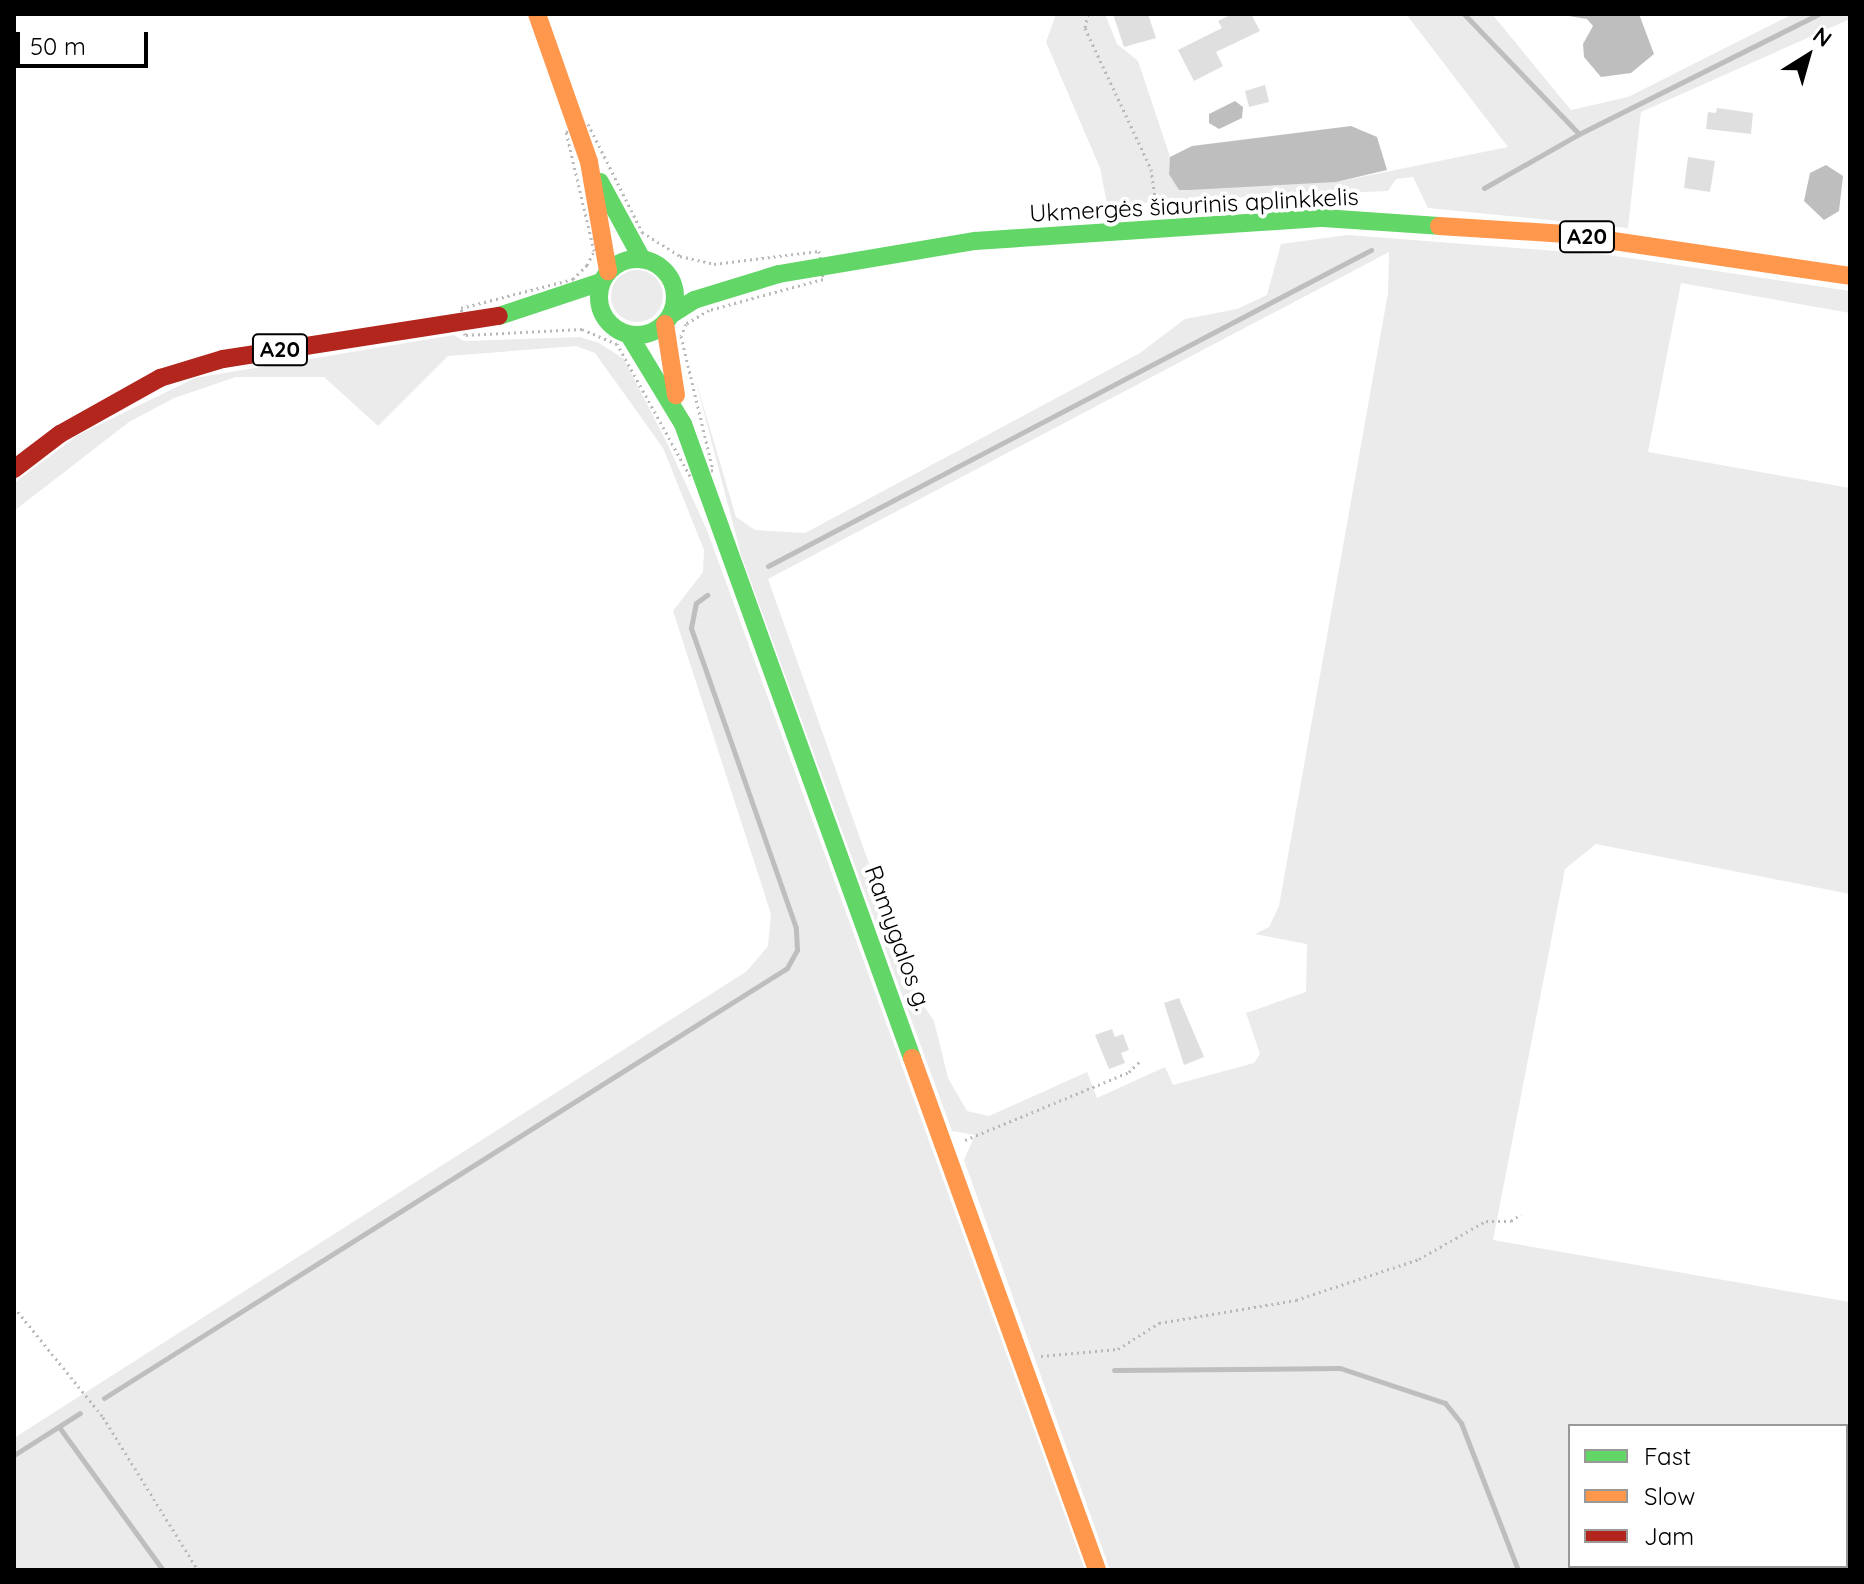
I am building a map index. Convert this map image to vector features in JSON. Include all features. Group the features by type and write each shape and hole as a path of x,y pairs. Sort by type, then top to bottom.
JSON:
{"main road":[{"path":"537,14 589,162 605,276 599,302 607,321"},
{"path":"589,162 642,259"},
{"name":"Ukmergės šiaurinis aplinkkelis","path":"668,319 694,300 779,274 975,241 1157,226 1323,218 1452,224 1612,240 1850,276"},
{"name":"A20","path":"516,313 605,276 624,261 642,259 668,274"},
{"path":"668,274 676,301 668,319 683,424"},
{"name":"Ukmergės šiaurinis aplinkkelis","path":"668,274 779,274"},
{"name":"A20","path":"14,469 85,418 160,378 223,359 516,313 607,321 629,335 648,334 668,319"},
{"name":"Ramygalos g.","path":"629,335 683,424 948,1149 1097,1570"}],"path":[{"path":"1088,14 1085,28 1151,169 1157,226"},
{"path":"588,124 642,232 680,256 714,264 819,251 821,266 823,279 709,310 686,324 681,336 713,470 690,476 617,344 582,329 465,335 461,308 573,279 587,265 594,251 566,132 588,124"},
{"path":"948,1149 1129,1072 1140,1061"},
{"path":"1022,1359 1118,1349 1159,1323 1296,1300 1419,1259 1486,1221 1511,1221 1521,1214"},
{"path":"14,1307 103,1417 198,1570"}],"shaded area":[{"path":"1056,14 1105,14 1117,44 1138,61 1170,157 1169,174 1336,182 1508,147 1406,14 1492,14 1571,110 1628,97 1793,14 1850,14 1850,19 1641,112 1628,228 1428,208 1413,177 1396,179 1388,191 1153,201 1109,214 1100,168 1046,42"},
{"path":"1556,14 1639,14 1654,54 1631,73 1601,77 1584,57 1583,44 1593,26 1587,19"},
{"path":"1235,101 1243,107 1242,118 1219,129 1209,123 1209,114"},
{"path":"1351,126 1377,137 1387,170 1336,182 1189,190 1179,190 1169,174 1170,157 1192,146"},
{"path":"1826,165 1843,176 1839,211 1824,220 1804,201 1810,173"},
{"path":"1348,235 1609,255 1850,291 1850,313 1681,283 1648,452 1850,488 1850,894 1596,844 1565,869 1493,1240 1850,1302 1850,1570 1110,1570 964,1160 975,1135 952,1131 741,555 694,374 736,517 755,530 805,533 1140,353 1185,319 1237,309 1267,295 1281,244","holes":["1389,252 1388,293 1279,906 1269,927 1255,934 1307,944 1306,992 1246,1013 1260,1054 1254,1063 1173,1085 1165,1067 1097,1098 1087,1072 989,1116 967,1111 948,1078 934,1021 915,993 768,579"]},
{"path":"637,270 655,278 663,296 655,314 637,322 619,314 611,296 619,278"},
{"path":"454,335 464,341 580,337 599,343 624,359 668,445 707,530 1085,1570 14,1570 14,1438 747,971 768,946 771,914 673,611 703,572 704,550 663,448 595,353 576,346 448,356 378,426 324,377 236,377 174,398 129,422 14,511 14,483 78,435 195,378"}],"building":[{"path":"1113,14 1148,14 1156,38 1124,47"},
{"path":"1232,14 1251,14 1260,31 1216,52 1223,66 1194,81 1178,50 1222,28 1218,21"},
{"path":"1265,85 1269,102 1249,107 1245,91"},
{"path":"1717,108 1753,113 1751,134 1706,129 1708,112 1716,113"},
{"path":"1688,157 1715,161 1710,192 1684,188"},
{"path":"1179,998 1204,1057 1184,1065 1164,1003"},
{"path":"1112,1029 1115,1037 1123,1034 1129,1050 1121,1053 1125,1063 1109,1069 1095,1035"}],"waterway":[{"path":"1464,14 1579,134"},
{"path":"1484,188 1579,134 1819,14"},
{"path":"768,566 1371,250"},
{"path":"104,1398 787,968 797,950 796,928 691,628 696,603 707,595"},
{"path":"1114,1370 1340,1368 1445,1403 1461,1423 1518,1570"},
{"path":"14,1455 80,1413"},
{"path":"59,1427 163,1570"}],"traffic: fast":[{"path":"600,182 642,259"},
{"path":"672,314 694,300 779,274 975,241 1323,218 1439,226"},
{"path":"630,259 644,259 658,265 669,276 675,297 673,312 664,324 652,333 630,335 616,329 605,318 599,304 599,290 605,276 616,265 630,259"},
{"path":"499,316 601,282"},
{"path":"629,335 683,424 912,1058"}],"traffic: slow":[{"path":"537,14 589,162 608,271"},
{"path":"1439,226 1566,234 1850,276"},
{"path":"665,324 676,395"},
{"path":"912,1058 1097,1570"}],"traffic: jam":[{"path":"14,469 60,434 160,378 223,359 499,316"}]}
